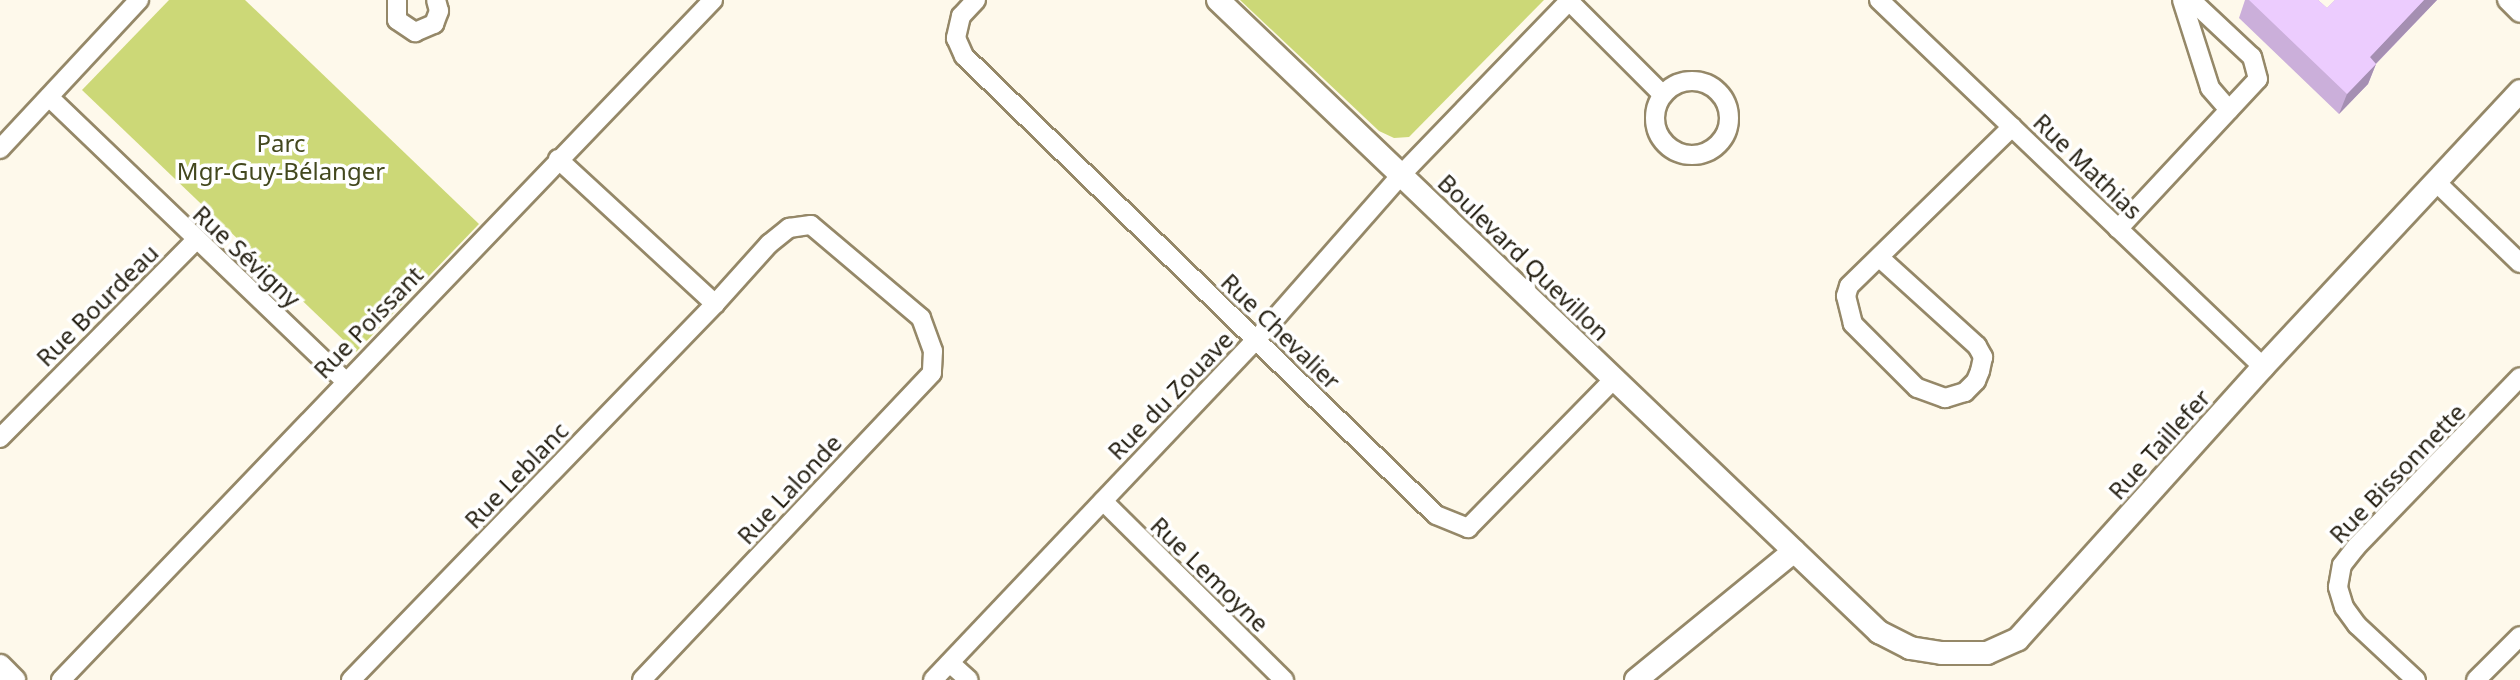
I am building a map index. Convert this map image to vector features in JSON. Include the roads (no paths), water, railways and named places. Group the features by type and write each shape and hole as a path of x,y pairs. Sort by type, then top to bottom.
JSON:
{"street":[{"path":"0,149 139,0"},
{"path":"397,0 397,20 415,32 434,24 439,11 436,0"},
{"name":"Rue Poissant","path":"61,680 713,0"},
{"name":"Rue Chevalier","path":"976,0 961,16 956,38 964,56 1436,515 1468,528 1614,379"},
{"name":"Boulevard Quevillon","path":"1218,0 1794,551"},
{"name":"Rue Mathias","path":"1879,0 2263,367"},
{"path":"2182,0 2184,18 2210,88 2229,110"},
{"path":"2118,229 2258,79 2252,57 2191,0"},
{"path":"2507,0 2520,13"},
{"path":"1570,1 1662,94"},
{"name":"Rue du Zouave","path":"933,680 1256,340 1401,175 1570,1"},
{"path":"1694,80 1716,88 1724,97 1730,120 1721,142 1699,154 1674,151 1664,142 1654,119 1662,94 1682,81 1694,80"},
{"name":"Rue Taillefer","path":"1794,551 1879,632 1910,648 1972,653 2006,647 2018,639 2263,367 2520,91"},
{"name":"Rue Sévigny","path":"49,97 195,241 345,381"},
{"path":"1880,258 1977,346 1983,357 1980,371 1976,381 1965,392 1945,398 1929,395 1917,388 1853,324 1846,308 1849,286 2012,127"},
{"path":"558,159 715,304"},
{"path":"2435,181 2520,263"},
{"name":"Rue Leblanc","path":"351,680 715,304 769,244 789,228 811,225 921,318"},
{"name":"Rue Bourdeau","path":"0,438 195,241"},
{"name":"Rue Lalonde","path":"642,680 932,373 933,351 921,318"},
{"name":"Rue Bissonnette","path":"2416,680 2357,625 2344,607 2338,587 2342,565 2520,377"},
{"name":"Rue Lemoyne","path":"1103,501 1284,680"},
{"path":"1636,680 1794,551"},
{"path":"2476,680 2520,636"},
{"path":"950,663 969,680"},
{"path":"0,666 14,680"}],"park label":[{"name":"Parc Mgr-Guy-Bélanger","path":"281,157"}]}
